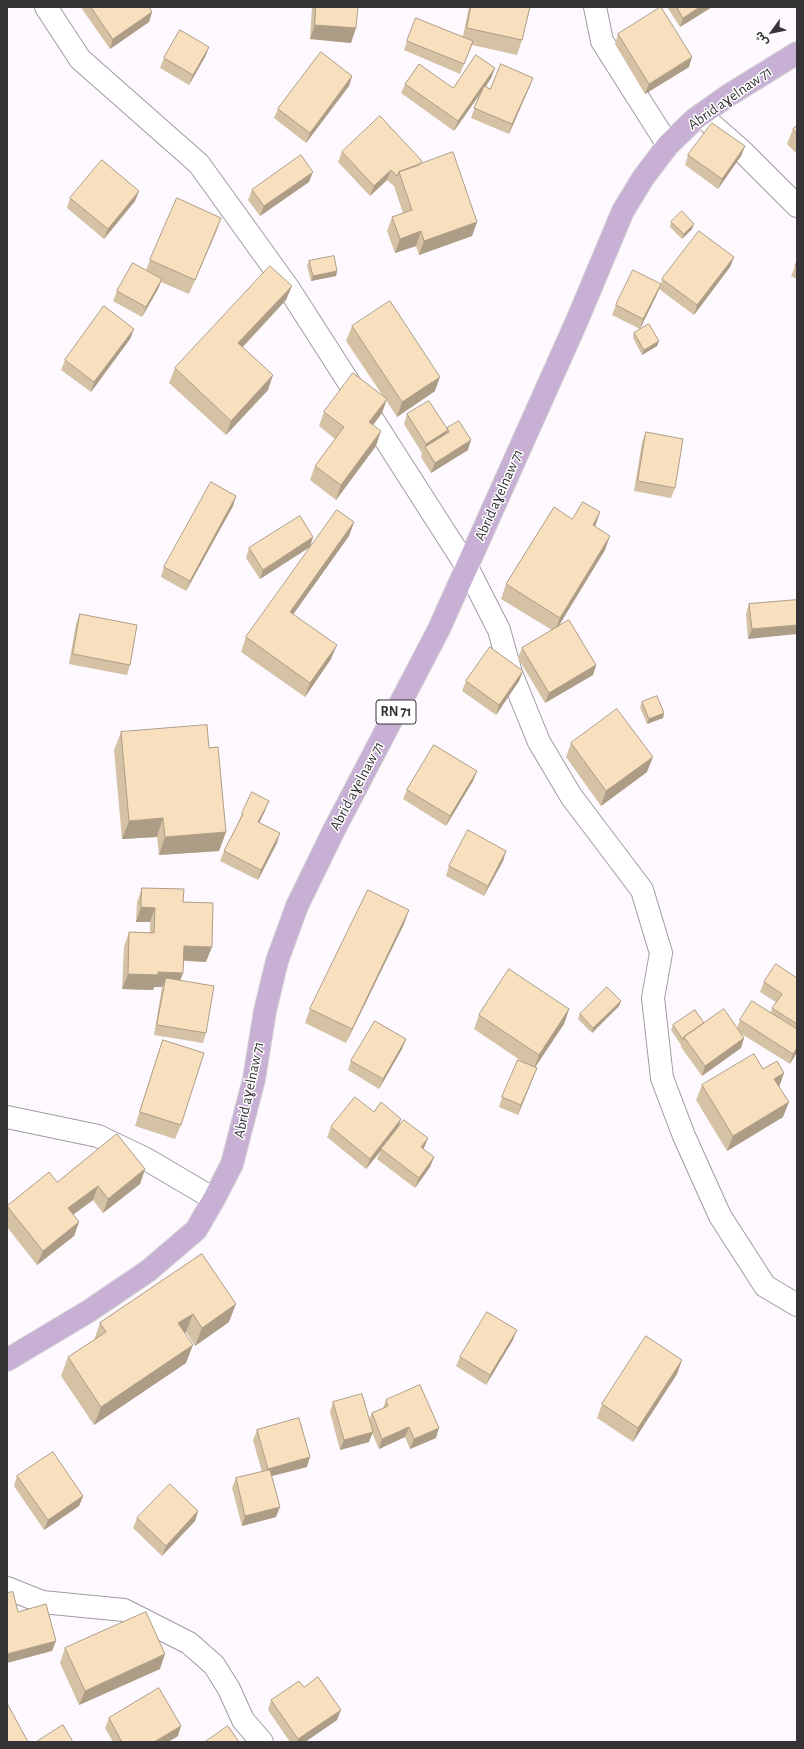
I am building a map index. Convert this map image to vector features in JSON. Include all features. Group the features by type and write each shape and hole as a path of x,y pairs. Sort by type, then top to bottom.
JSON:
{"main road":[{"name":"Abrid aɣelnaw 71","path":"7,1360 89,1311 148,1271 196,1230 232,1164 254,1079 265,1011 277,961 297,906 334,830 439,629 576,323 622,211 643,178 668,145 701,115 729,95 797,53"}],"street":[{"path":"46,7 80,59 199,164 289,289 467,567 499,630 511,673 539,742 571,796 642,890 661,953 653,998 662,1078 684,1136 720,1216 765,1286 797,1305"},
{"path":"595,7 602,41 668,145"},
{"path":"701,115 743,152 797,206"},
{"path":"7,1117 98,1136 146,1159 214,1199"},
{"path":"7,1588 42,1602 124,1610 189,1643 214,1665 229,1689 243,1720 262,1742"}],"building":[{"path":"91,7 149,7 152,12 113,39"},
{"path":"316,7 358,7 356,28 315,25"},
{"path":"471,7 530,7 522,40 467,28"},
{"path":"661,7 692,57 649,84 618,34"},
{"path":"677,7 700,7 683,18"},
{"path":"416,18 473,41 464,64 407,41"},
{"path":"180,30 209,47 193,75 164,58"},
{"path":"321,52 352,76 310,133 278,109"},
{"path":"476,55 495,68 458,121 405,84 419,64 453,88"},
{"path":"501,64 533,78 512,124 474,108 484,86 490,89"},
{"path":"380,116 422,161 419,165 399,172 397,176 391,170 374,186 342,152"},
{"path":"712,123 745,146 722,179 688,155"},
{"path":"797,126 797,134 793,129"},
{"path":"453,152 477,222 424,241 421,231 400,239 392,217 412,210 399,172"},
{"path":"301,155 313,172 264,206 252,190"},
{"path":"102,160 139,191 108,229 70,198"},
{"path":"177,198 221,218 195,280 150,260"},
{"path":"682,211 694,224 684,234 671,222"},
{"path":"699,231 734,257 697,305 662,279"},
{"path":"334,256 337,271 313,276 309,261"},
{"path":"133,263 162,279 146,307 117,291"},
{"path":"270,266 292,286 238,343 273,375 231,421 175,368"},
{"path":"633,270 661,284 643,319 616,305"},
{"path":"390,301 440,377 402,402 352,326"},
{"path":"104,306 134,329 94,382 65,360"},
{"path":"649,324 659,341 644,350 634,333"},
{"path":"353,373 387,399 369,422 381,431 341,485 315,466 344,427 324,412"},
{"path":"429,401 448,430 426,444 407,414"},
{"path":"459,421 471,440 435,463 425,447 449,432 447,428"},
{"path":"646,432 683,439 675,488 638,481"},
{"path":"211,482 236,496 190,581 164,567"},
{"path":"583,502 600,512 593,525 610,536 560,618 506,584 554,507 572,519"},
{"path":"337,510 354,522 290,612 337,645 310,683 246,637"},
{"path":"300,516 313,537 263,570 249,548"},
{"path":"797,600 797,625 752,629 749,604"},
{"path":"80,614 137,625 130,665 73,654"},
{"path":"569,620 596,665 549,693 522,648"},
{"path":"490,647 523,671 499,705 466,681"},
{"path":"657,696 664,713 649,719 642,702"},
{"path":"617,709 653,757 606,791 571,743"},
{"path":"207,725 209,748 218,747 226,832 165,837 163,818 129,821 121,732"},
{"path":"434,745 477,771 450,816 407,790"},
{"path":"252,792 269,801 258,822 280,833 261,870 224,851 243,814 242,813"},
{"path":"468,830 506,851 488,886 449,866"},
{"path":"142,888 184,889 183,902 213,903 212,947 184,946 183,973 158,972 158,975 128,974 129,932 154,933 155,908 141,907"},
{"path":"368,890 409,910 352,1029 310,1009"},
{"path":"776,964 797,978 797,1024 772,1008 782,994 764,982"},
{"path":"509,969 569,1009 539,1055 479,1015"},
{"path":"166,978 214,986 206,1033 157,1025"},
{"path":"607,987 621,1001 593,1028 580,1014"},
{"path":"752,1001 797,1029 797,1048 793,1054 740,1020"},
{"path":"724,1009 744,1038 705,1066 684,1037"},
{"path":"695,1010 704,1023 684,1037 683,1040 673,1025"},
{"path":"375,1021 406,1039 383,1079 351,1061"},
{"path":"163,1040 204,1053 181,1125 140,1112"},
{"path":"754,1054 763,1069 777,1061 784,1073 774,1079 789,1102 733,1136 702,1085"},
{"path":"518,1060 537,1068 521,1105 502,1097"},
{"path":"355,1097 374,1112 381,1102 401,1119 370,1159 331,1127"},
{"path":"404,1120 428,1138 421,1147 434,1157 419,1178 381,1149"},
{"path":"117,1134 145,1169 108,1199 98,1186 68,1208 79,1222 43,1251 7,1206 49,1172 57,1182"},
{"path":"202,1254 236,1304 202,1328 193,1314 178,1323 193,1345 101,1407 68,1357 106,1332 100,1323"},
{"path":"487,1312 517,1330 490,1375 460,1357"},
{"path":"646,1336 682,1360 638,1428 602,1404"},
{"path":"420,1385 439,1428 414,1439 409,1427 382,1439 372,1413 388,1406 386,1400"},
{"path":"362,1394 373,1432 344,1440 333,1402"},
{"path":"299,1418 310,1457 268,1469 257,1430"},
{"path":"53,1452 83,1496 48,1520 17,1476"},
{"path":"270,1470 280,1507 245,1516 236,1478"},
{"path":"170,1484 198,1511 166,1546 137,1518"},
{"path":"13,1592 18,1612 46,1604 56,1641 7,1654 7,1593"},
{"path":"146,1612 165,1654 85,1691 65,1648"},
{"path":"318,1677 341,1710 298,1739 271,1700 299,1681 304,1687"},
{"path":"159,1688 181,1726 154,1742 122,1742 109,1718"},
{"path":"7,1703 28,1742 7,1742"},
{"path":"63,1725 73,1742 36,1742"},
{"path":"228,1726 239,1742 205,1742"}]}
